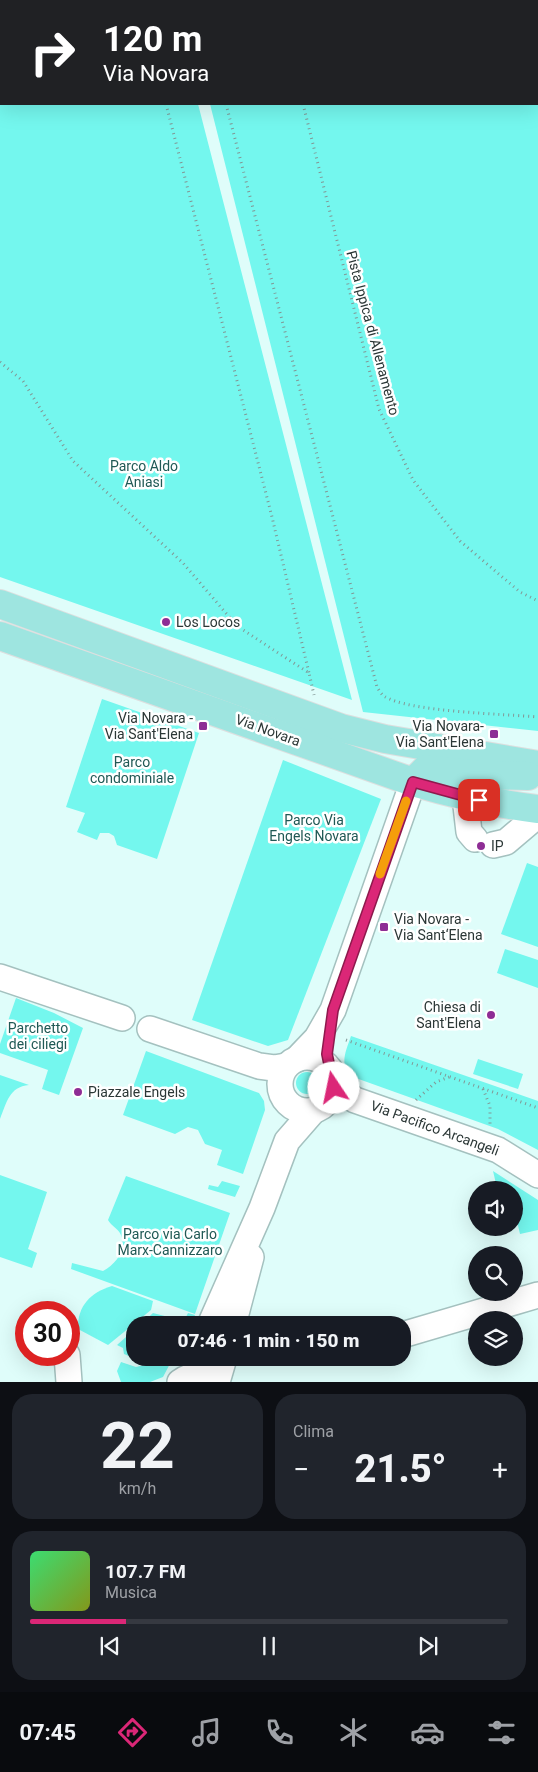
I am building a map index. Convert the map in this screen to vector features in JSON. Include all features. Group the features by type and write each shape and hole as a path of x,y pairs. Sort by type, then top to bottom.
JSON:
{"main road":[{"name":"Via Novara","path":"0,604 320,721 385,739 538,765"},
{"name":"Via Novara","path":"0,636 413,782 537,815"},
{"path":"385,739 402,760 413,782 426,769 480,775 538,776"}],"street":[{"path":"0,648 358,775"},
{"path":"283,1149 299,1125 319,1107 334,1088 327,1045 333,1010 413,782"},
{"path":"465,797 469,832 484,842 506,842 537,815"},
{"path":"0,977 122,1018"},
{"path":"214,1316 262,1208 283,1149 287,1127 285,1100 279,1083 291,1062 317,1038 333,1010"},
{"path":"150,1029 259,1066 274,1068 310,1057 318,1059 332,1075"},
{"name":"Via Pacifico Arcangeli","path":"332,1075 345,1093 355,1100 498,1150 538,1175"},
{"path":"285,1100 300,1110 319,1107"},
{"name":"Via Pacifico Arcangeli","path":"319,1107 338,1100 355,1100"},
{"path":"235,1316 262,1208"},
{"path":"411,1332 538,1295"},
{"path":"67,1366 69,1382"},
{"path":"217,1382 222,1366"},
{"path":"188,1372 213,1382"}],"path":[{"path":"166,105 316,701"},
{"path":"226,105 377,687 382,696 399,702 428,708 538,717"},
{"name":"Pista Ippica di Allenamento","path":"303,105 379,409 413,480 460,542 520,592 538,601"},
{"path":"0,362 22,381 74,460 183,563 237,626 309,672"},
{"path":"346,1040 538,1108"},
{"path":"414,1102 429,1087 450,1077"},
{"path":"482,1088 490,1106 490,1129"}],"green space":[{"name":"Parco Aldo Aniasi","path":"0,105 198,105 352,700 0,577"},
{"path":"210,105 538,105 538,731 363,712"},
{"name":"Parco condominiale","path":"102,699 199,733 157,859 117,845 114,836 109,833 100,833 97,840 77,832 85,813 66,807"},
{"name":"Parco Via Engels Novara","path":"283,760 381,799 288,1040 268,1046 192,1020"},
{"path":"527,863 538,867 538,947 501,934"},
{"path":"505,949 538,960 538,988 497,973"},
{"name":"Parchetto dei ciliegi","path":"16,998 54,1013 83,1028 59,1095 42,1089 48,1070 0,1053 0,1044"},
{"path":"351,1036 538,1101 538,1150 498,1129 353,1077 348,1073 344,1063 345,1053"},
{"path":"146,1051 259,1093 264,1101 265,1110 243,1174 217,1165 222,1150 205,1144 198,1130 188,1127 175,1134 123,1115"},
{"path":"478,1059 523,1074 518,1089 473,1074"},
{"path":"303,1072 311,1072 318,1079 318,1087 311,1094 303,1094 296,1087 296,1079"},
{"path":"0,1075 29,1085 22,1086 13,1092 7,1101 0,1119"},
{"path":"493,1171 509,1181 495,1181"},
{"path":"0,1175 47,1192 28,1249 37,1253 32,1268 0,1257"},
{"name":"Parco via Carlo Marx-Cannizzaro","path":"126,1176 230,1213 195,1314 71,1269 72,1263 103,1271 112,1265 119,1256 123,1246 121,1235 108,1220"},
{"path":"222,1181 240,1186 235,1197 208,1189 209,1185 218,1187"},
{"path":"523,1190 538,1200 538,1230 523,1233"},
{"path":"112,1286 153,1301 151,1310 144,1316 126,1316 126,1330 108,1345 80,1330 80,1313 83,1307 92,1296"},
{"path":"153,1313 165,1316 150,1316"},
{"path":"188,1313 195,1316 186,1316"},
{"path":"126,1337 126,1355 123,1348 117,1345"},
{"path":"121,1362 126,1364 126,1366 169,1366 163,1377 150,1382 121,1382 117,1371"}],"slow traffic":[{"path":"380,874 406,801"}],"place":[{"name":"Los Locos","path":"166,622"},
{"name":"Via Novara - Via Sant'Elena","path":"203,726"},
{"name":"Via Novara- Via Sant'Elena","path":"494,734"},
{"name":"IP","path":"481,846"},
{"name":"Via Novara - Via Sant‘Elena","path":"384,927"},
{"name":"Chiesa di Sant'Elena","path":"491,1015"},
{"name":"Piazzale Engels","path":"78,1092"}],"route":[{"path":"334,1088 334,1080 327,1054 333,1010 413,782 479,800"}]}
